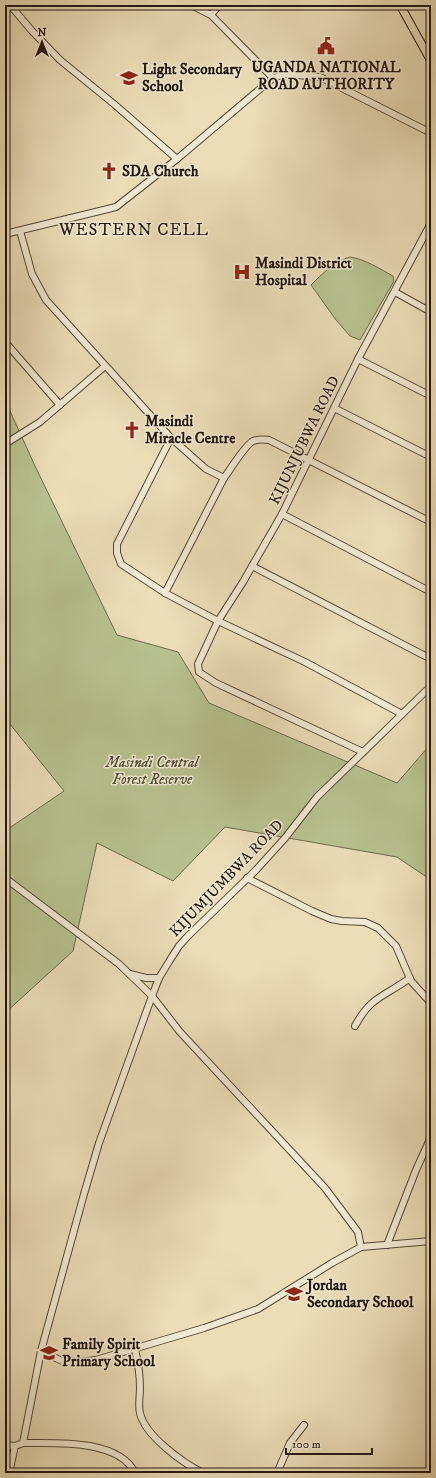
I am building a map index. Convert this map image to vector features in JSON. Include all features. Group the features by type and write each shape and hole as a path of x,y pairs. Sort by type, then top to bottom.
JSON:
{"main road":[{"path":"400,5 431,61"}],"street":[{"path":"10,5 32,31 60,60 114,104 177,159"},
{"path":"191,5 210,15 273,78"},
{"path":"210,15 218,5"},
{"path":"5,234 116,207 177,159 273,78 285,74 320,77 333,82 431,133"},
{"name":"KIJUNJUBWA ROAD","path":"363,752 216,683 200,673 198,664 218,621 282,514 358,359 431,223"},
{"path":"20,230 32,274 46,300 172,438 206,469 224,478"},
{"path":"395,292 431,312"},
{"path":"5,342 60,405"},
{"path":"358,359 431,396"},
{"path":"5,444 40,422 105,366"},
{"path":"334,408 431,457"},
{"path":"172,438 118,544 118,553 121,564 165,593 218,621 305,662 402,714"},
{"path":"165,593 224,478 236,460 252,441 260,439 269,440 431,522"},
{"path":"282,514 431,592"},
{"path":"252,566 430,657"},
{"name":"KIJUMJUMBWA ROAD","path":"23,1443 41,1351 86,1186 99,1143 159,978 179,946 286,838 317,798 431,686"},
{"path":"5,878 130,974 152,996 180,1032 325,1188 358,1232 362,1248"},
{"path":"247,878 305,908 331,919 362,921 372,924 396,946 410,978 431,1003"},
{"path":"130,974 146,978 159,978"},
{"path":"355,1026 362,1013 375,999 398,987 410,978"},
{"path":"387,1245 416,1170 431,1137"},
{"path":"41,1351 62,1360 77,1362 96,1360 135,1349 204,1328 258,1309 332,1263 362,1248 431,1240"},
{"path":"135,1349 140,1378 139,1409 142,1418 151,1432 172,1453 203,1473"},
{"path":"277,1473 290,1443 304,1425"},
{"path":"5,1445 15,1446 23,1443 77,1445 106,1449 125,1459 135,1473"},
{"path":"9,1473 15,1446"}],"green space":[{"path":"350,257 378,267 393,276 394,281 360,340 350,336 336,320 311,285 324,272 344,259"},
{"name":"Masindi Central Forest Reserve","path":"5,400 35,466 117,635 178,652 209,703 397,783 429,746 431,747 431,880 397,857 225,827 173,881 97,843 73,951 5,1013 5,831 64,791 5,718"}],"place":[{"name":"UGANDA NATIONAL ROAD AUTHORITY","path":"326,46"},
{"name":"Light Secondary School","path":"129,78"},
{"name":"SDA Church","path":"109,171"},
{"name":"Masindi District Hospital","path":"242,272"},
{"name":"Masindi Miracle Centre","path":"132,430"},
{"name":"Jordan Secondary School","path":"294,1294"},
{"name":"Family Spirit Primary School","path":"49,1353"}],"district":[{"name":"WESTERN CELL","path":"134,229"}]}
